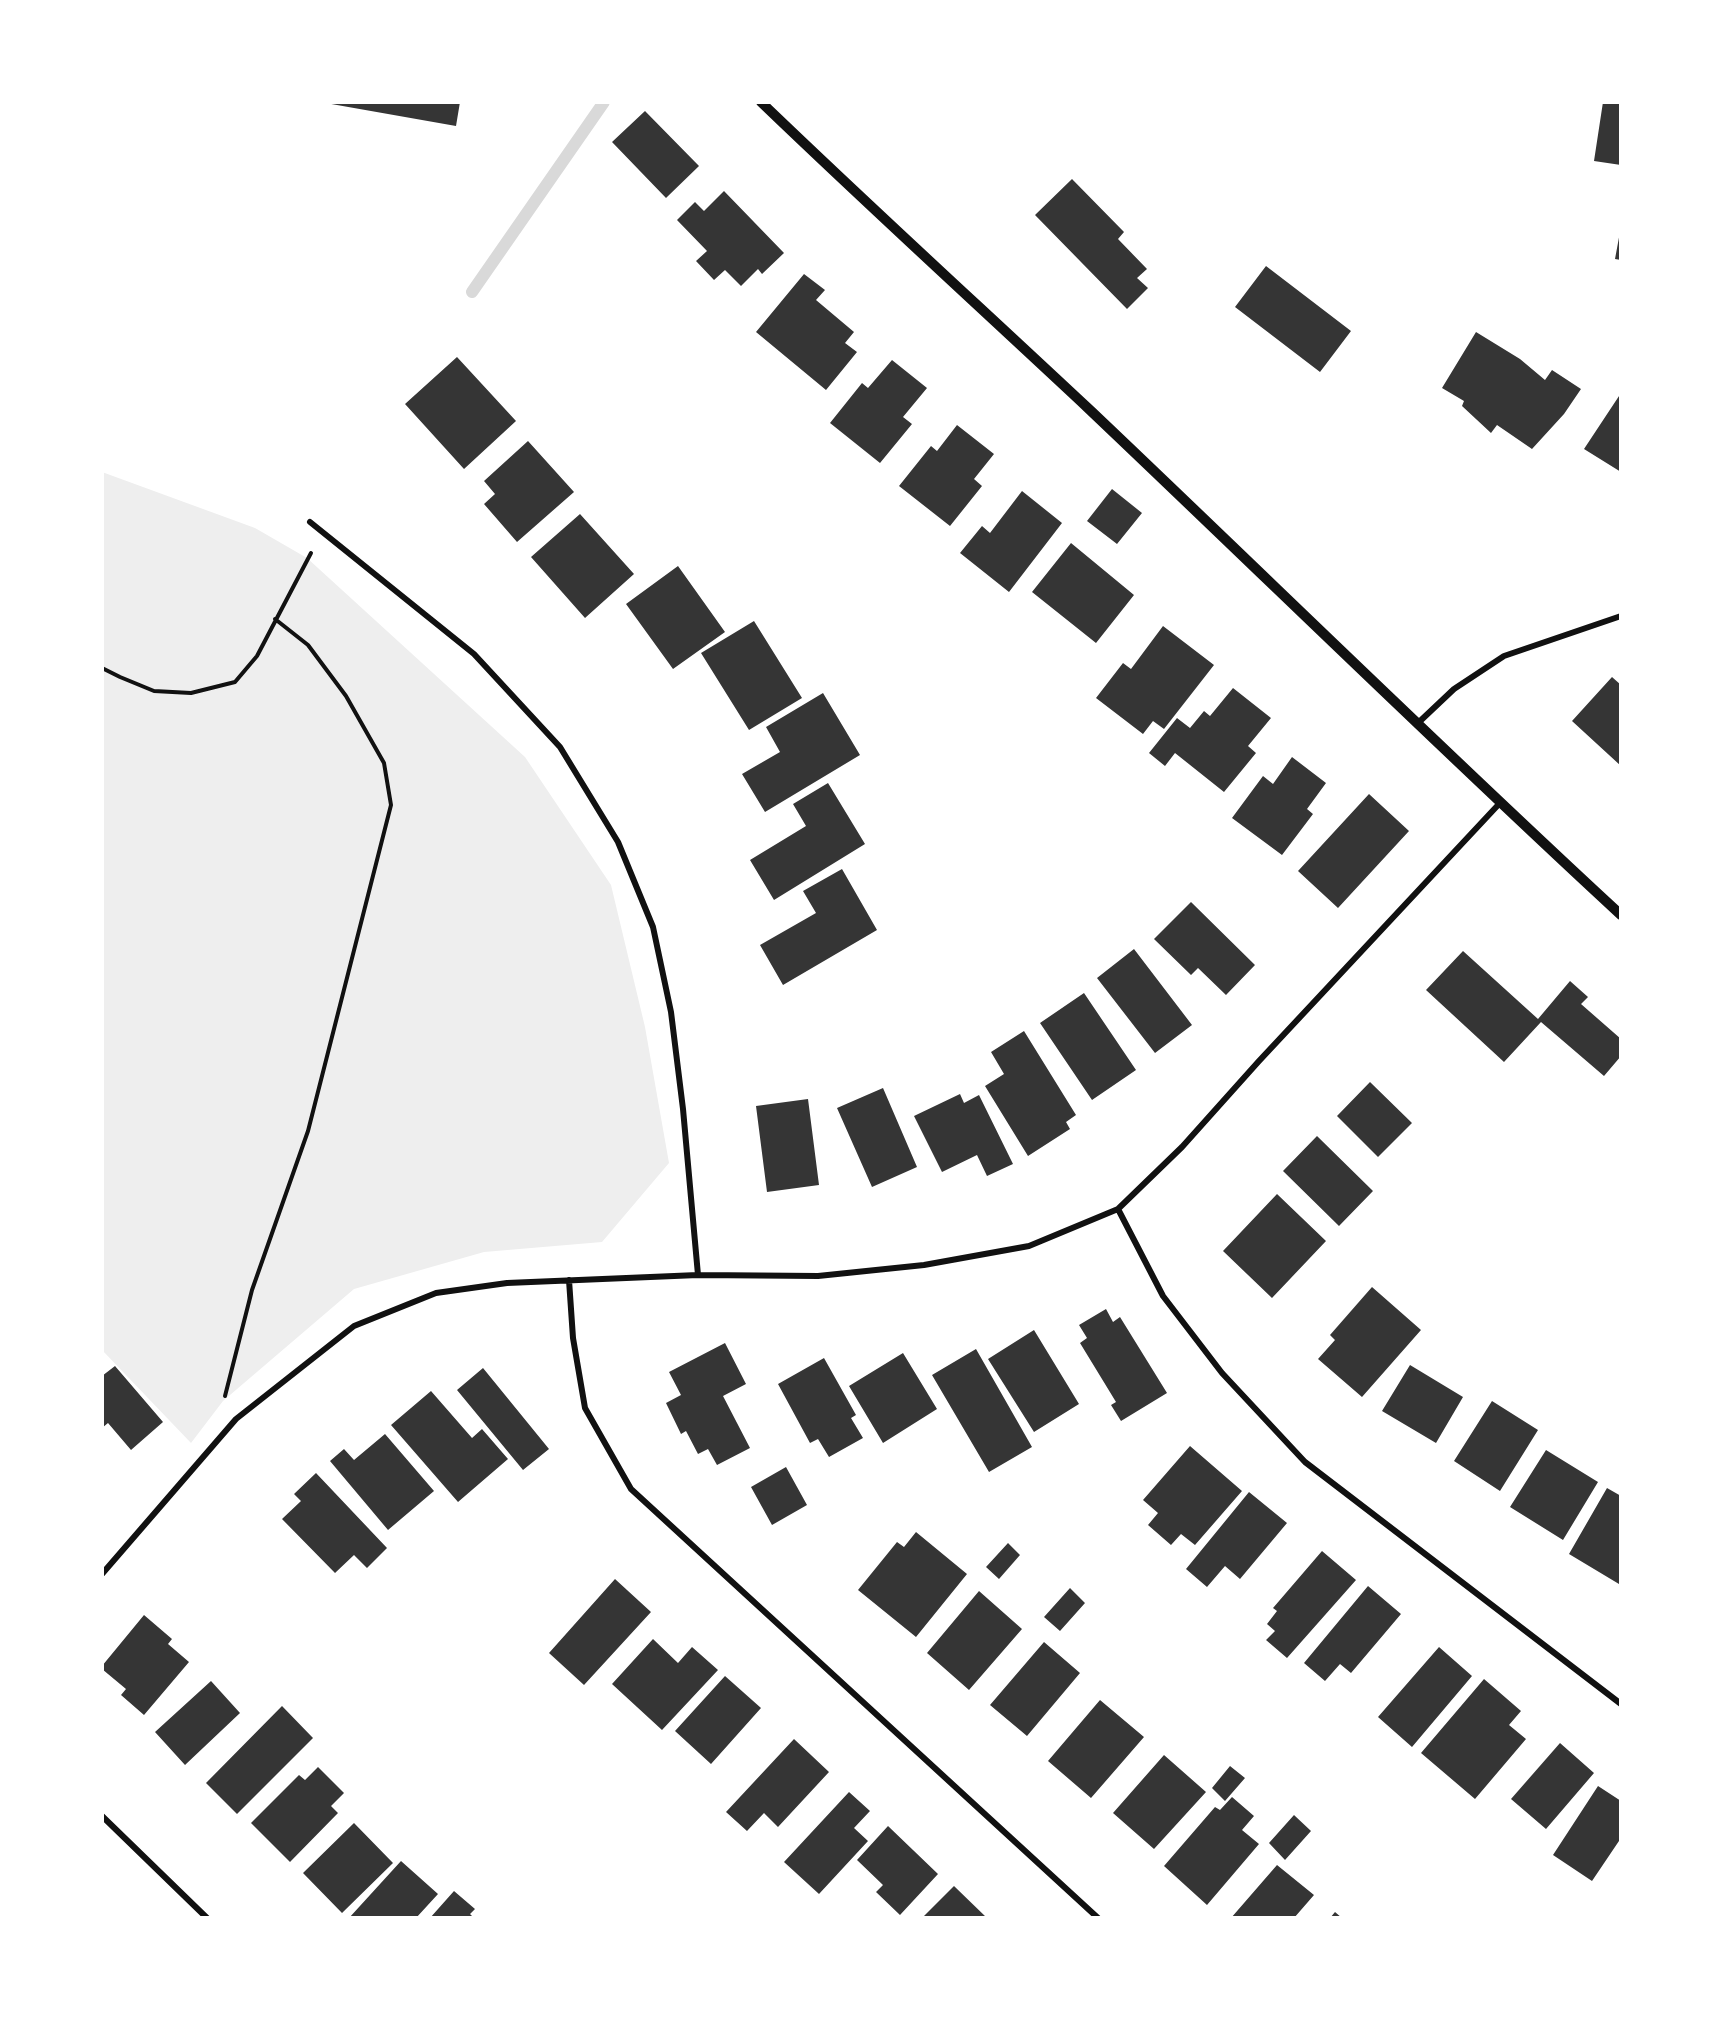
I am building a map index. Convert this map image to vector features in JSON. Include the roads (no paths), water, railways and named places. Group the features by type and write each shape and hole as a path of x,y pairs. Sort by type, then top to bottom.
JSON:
{"street":[{"path":"761,102 1090,411 1418,723 1499,804 1621,915"},
{"path":"310,522 474,654 560,747 618,842 653,927 671,1012 683,1109 698,1275"},
{"path":"1418,723 1454,689 1504,656 1621,616"},
{"path":"102,1574 236,1419 354,1326 436,1293 507,1283 698,1275 818,1276 924,1266 1029,1245 1118,1209 1182,1147 1259,1061 1499,804"},
{"path":"1118,1209 1163,1296 1222,1373 1305,1462 1621,1704"},
{"path":"569,1280 573,1338 585,1408 632,1489 1098,1918"},
{"path":"102,1816 207,1918"}],"waterway":[{"path":"472,292 604,102"}]}
